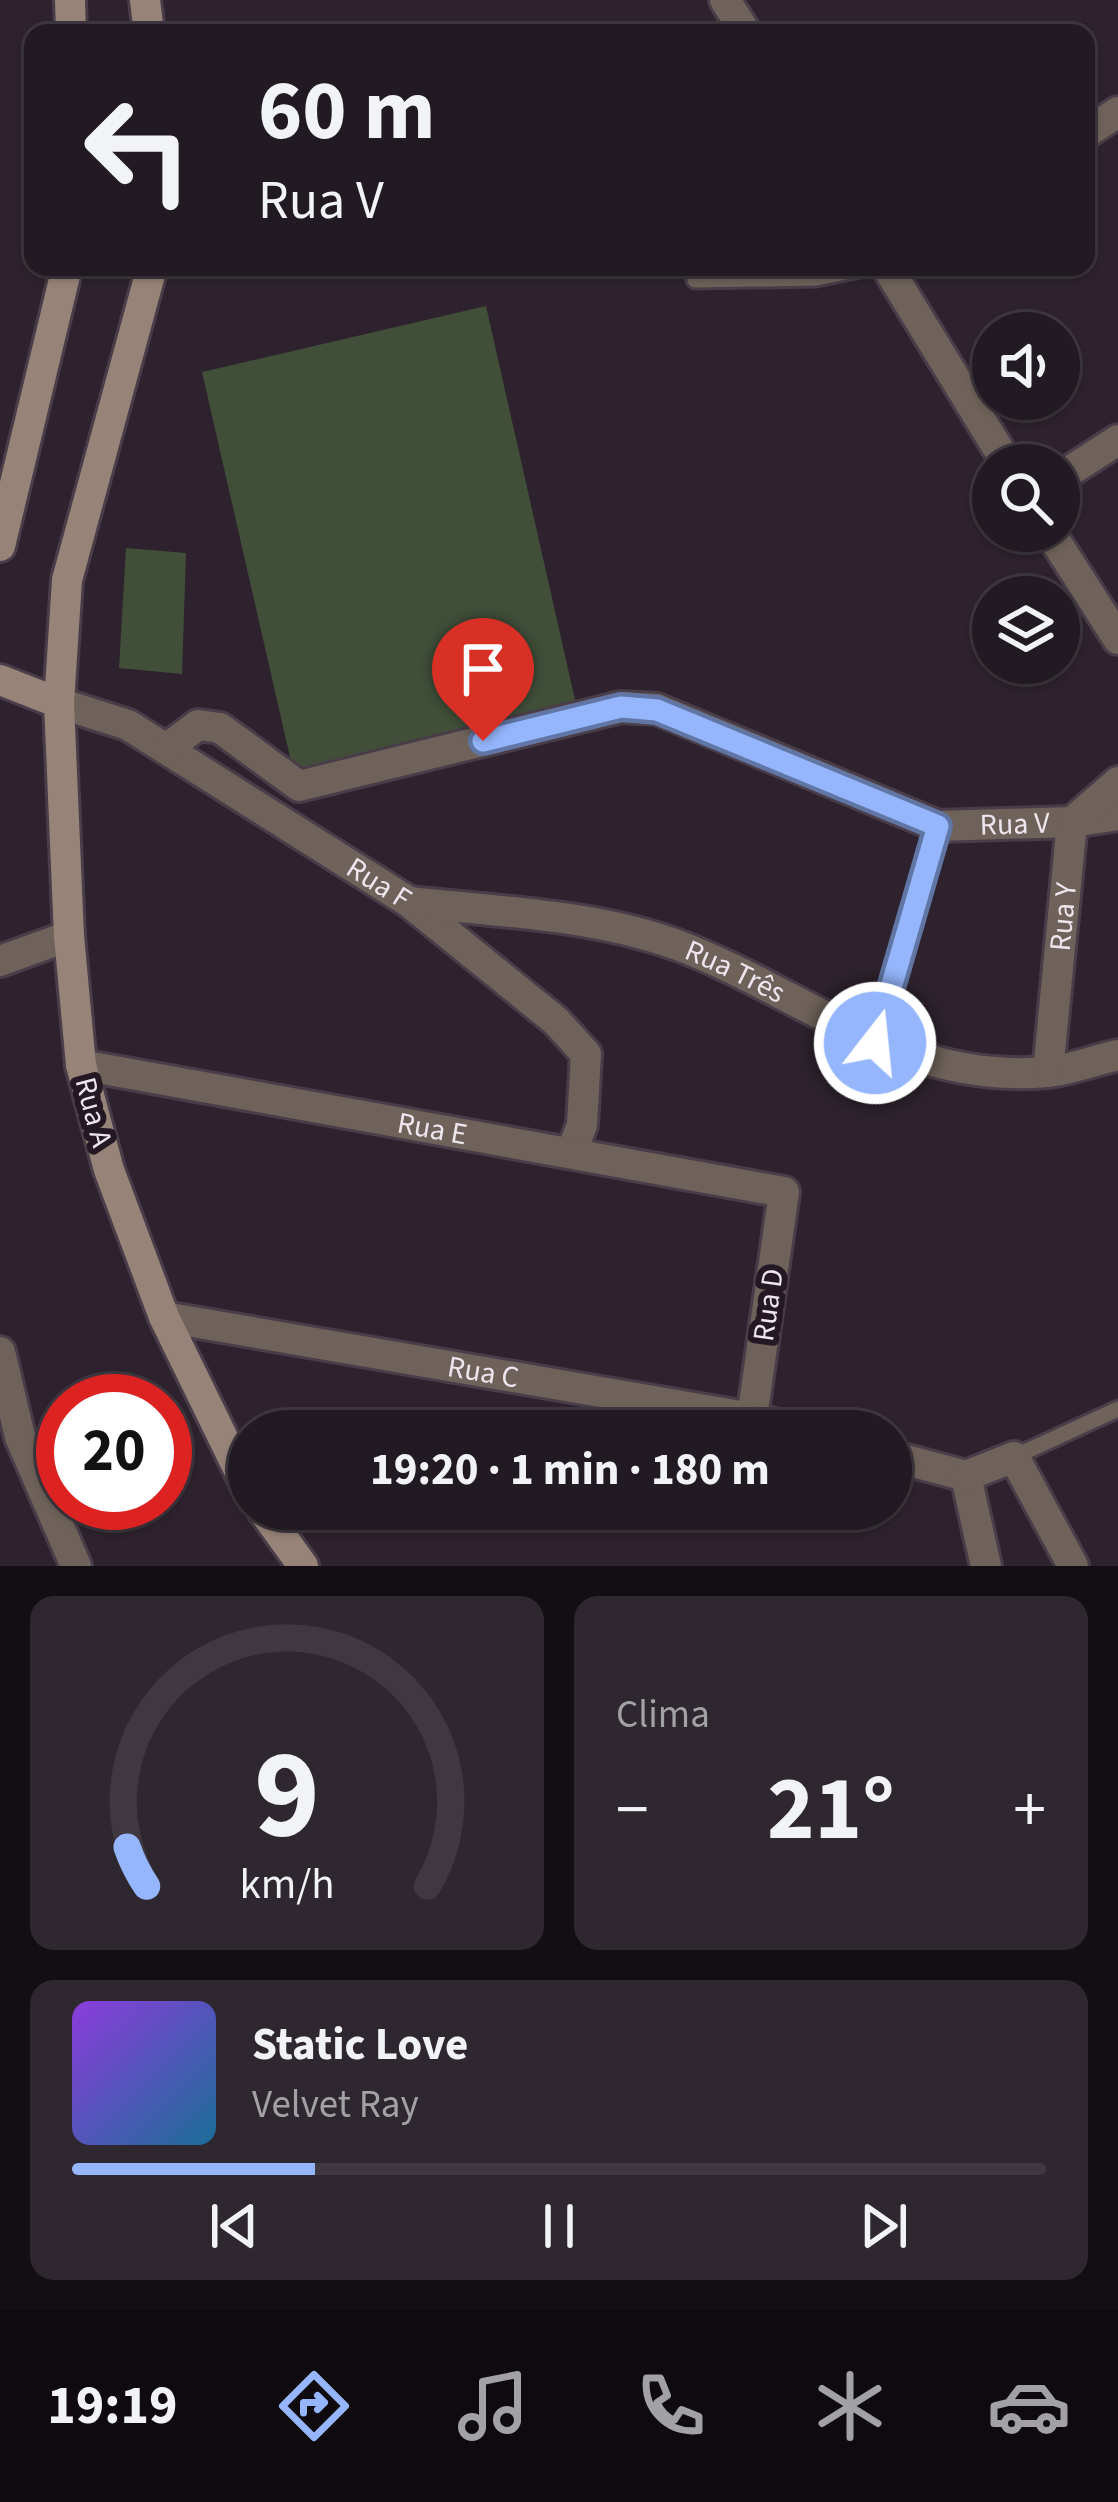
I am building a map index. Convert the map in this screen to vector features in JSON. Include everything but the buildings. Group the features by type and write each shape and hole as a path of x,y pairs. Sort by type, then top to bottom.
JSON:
{"street":[{"path":"0,546 13,435 65,276"},
{"name":"Rua A","path":"150,276 67,580 59,703 69,935 81,1065 109,1170 164,1316 228,1448"},
{"path":"892,276 995,444"},
{"path":"1080,464 1118,440"},
{"path":"1062,552 1118,639"},
{"path":"0,680 59,703"},
{"name":"Rua F","path":"59,703 128,725 409,902 556,1021 586,1054 582,1125 571,1153"},
{"name":"Rua V","path":"166,749 198,725 220,728 299,786 621,707 657,710 938,826 1072,822 1118,815"},
{"path":"1072,822 1118,782"},
{"name":"Rua Y","path":"1048,1072 1072,822"},
{"name":"Rua Três","path":"409,902 598,923 679,946 875,1043 972,1070 1048,1072 1118,1055"},
{"path":"0,961 69,935"},
{"name":"Rua E","path":"81,1065 784,1192"},
{"name":"Rua D","path":"753,1410 784,1192"},
{"name":"Rua C","path":"164,1316 706,1410"},
{"path":"0,1352 20,1437 76,1566"},
{"path":"0,1463 20,1437"},
{"path":"912,1462 966,1476 1015,1457 1073,1566"},
{"path":"966,1476 986,1566"},
{"path":"277,1530 303,1566"}],"lane":[{"path":"695,280 826,276"},
{"path":"875,1043 938,826"},
{"path":"1015,1457 1118,1409"}],"green space":[{"path":"486,306 578,713 295,779 202,372"},
{"path":"126,548 186,553 182,674 119,668"}],"route":[{"path":"483,741 621,707 657,710 938,826 875,1043"}]}
